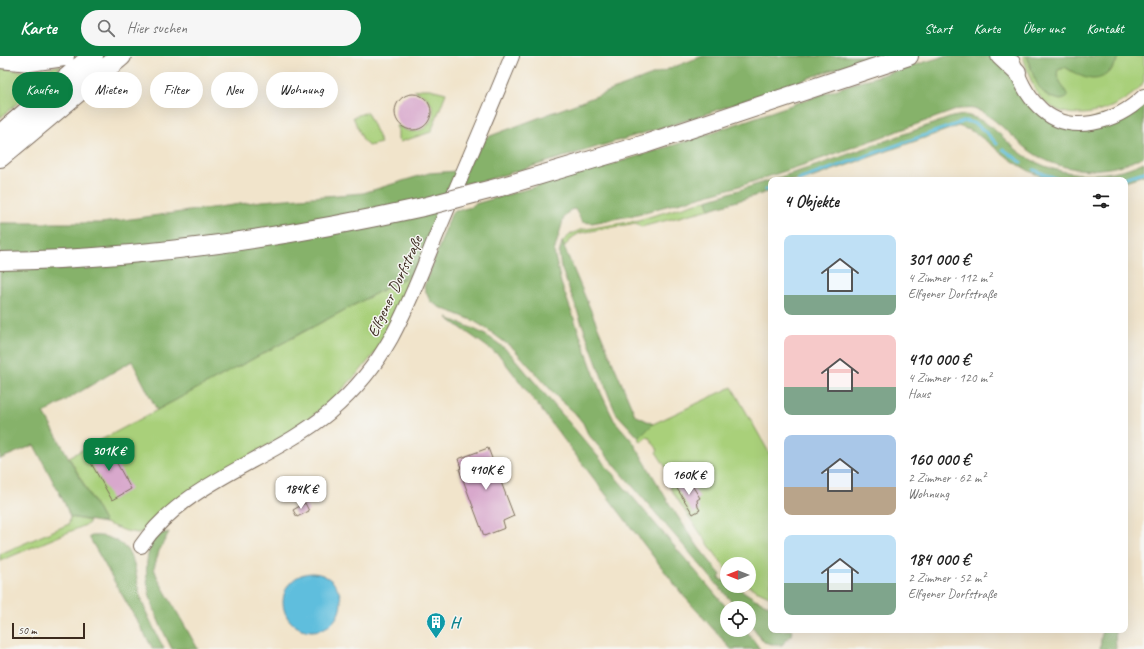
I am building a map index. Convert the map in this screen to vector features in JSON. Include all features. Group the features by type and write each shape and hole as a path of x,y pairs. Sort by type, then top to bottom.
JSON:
{"highway":[{"path":"0,58 34,61 64,56"},
{"path":"0,135 93,56"},
{"path":"0,157 121,56"}],"main road":[{"path":"0,261 89,257 226,243 332,226 422,207 500,187 645,144 909,56"},
{"path":"1000,56 1014,64"}],"street":[{"name":"Elfgener Dorfstraße","path":"141,546 157,525 184,501 299,434 322,418 356,386 374,363 390,340 408,304 512,56"},
{"path":"1014,64 1027,93 1040,109 1051,116 1068,122 1080,124 1090,123 1113,117 1127,110 1144,96"}],"green space":[{"path":"703,56 872,56 694,118 480,182 461,184 416,272 157,410 132,361 44,413 105,523 70,517 65,504 34,445 0,459 0,223 101,223 262,201 363,193 429,173 457,171 477,141"},
{"path":"945,56 994,56 1065,127 1144,104 1144,156 1116,167 1086,170 1057,165 1030,151 995,121 981,112 972,109 959,109 812,162 743,185 630,216 592,223 582,222 575,209 570,210 564,217 554,252 561,283 601,393 614,420 633,442 670,505 699,548 720,574 720,588 588,434 583,423 574,412 559,399 514,349 472,320 439,307 430,301 424,287 452,212 687,141 855,83"},
{"path":"1023,56 1027,56 1035,79 1050,97 1061,100 1067,95 1057,76 1058,69 1065,67 1071,71 1110,72 1120,56 1144,56 1144,81 1132,95 1118,104 1098,112 1076,114 1066,112 1055,109 1041,99 1034,88"},
{"path":"1027,56 1120,56 1109,72 1098,78 1093,79 1081,76 1065,67 1058,69 1057,76 1068,96 1061,100 1048,96 1040,89 1034,78"},
{"path":"62,65 54,72 29,72"},
{"path":"0,68 29,72 12,72 12,108 0,118"},
{"path":"430,89 446,93 431,132 400,142 398,140 398,130 396,126 398,125 407,131 417,131 424,128 430,122 433,114 432,105 426,97 415,91"},
{"path":"367,112 381,143 368,146 363,140 353,117"},
{"path":"964,115 980,120 1017,150 1031,159 1062,171 1078,174 1095,174 1112,172 1144,162 1144,175 1128,180 1128,177 1043,177 1014,162 974,132 958,126 814,177 780,177 952,117"},
{"path":"768,181 768,192 710,209 707,200"},
{"path":"707,200 710,209 641,227 636,223 580,233 573,237 564,247 562,242 571,234 580,230 635,221"},
{"path":"562,242 635,415 653,424 639,438 616,413 610,399 561,267 559,254"},
{"path":"416,272 379,348 360,371 335,397 298,428 219,473 174,501 147,530 138,533 126,531 105,523 69,457"},
{"path":"447,318 480,332 494,340 509,352 721,601 720,637 682,594 500,356"},
{"path":"732,387 768,451 768,596 756,590 756,557 720,557 720,561 670,488 674,480 656,452 658,450 648,436 641,442 639,438 653,424"},
{"path":"70,517 90,521 88,524 0,561 0,554 69,524"},
{"path":"169,532 159,551 154,568 158,579 198,649 172,649 153,608 149,593 147,564 149,549 155,535"},
{"path":"102,536 112,539 118,542 129,553 135,567 141,599 164,649 153,649 89,537"},
{"path":"724,593 746,593 768,605 768,633 791,633 791,635 782,645 764,642 756,631 756,601 731,601"},
{"path":"1102,633 1115,633 1116,649 1100,649"},
{"path":"720,637 751,637 760,649 731,649"}],"water":[{"path":"312,573 323,575 336,586 339,591 341,602 339,613 328,626 323,629 312,631 301,629 288,618 285,613 283,602 285,591 296,578 301,575"}],"building":[{"path":"413,94 423,97 428,102 431,112 428,122 423,127 413,130 403,127 398,122 395,112 398,102 403,97"},
{"path":"107,445 131,489 112,500 87,456"},
{"path":"488,448 514,516 503,521 505,528 484,536 459,469 461,468 458,459"},
{"path":"688,479 700,498 697,500 700,510 693,514 676,487"},
{"path":"305,503 309,511 297,517 293,510"}],"waterway":[{"path":"806,177 965,121 979,126 997,144"},
{"path":"1003,149 1021,162"},
{"path":"1034,170 1051,177"},
{"path":"1127,177 1144,172"}],"place":[{"name":"H","path":"436,639"}]}
